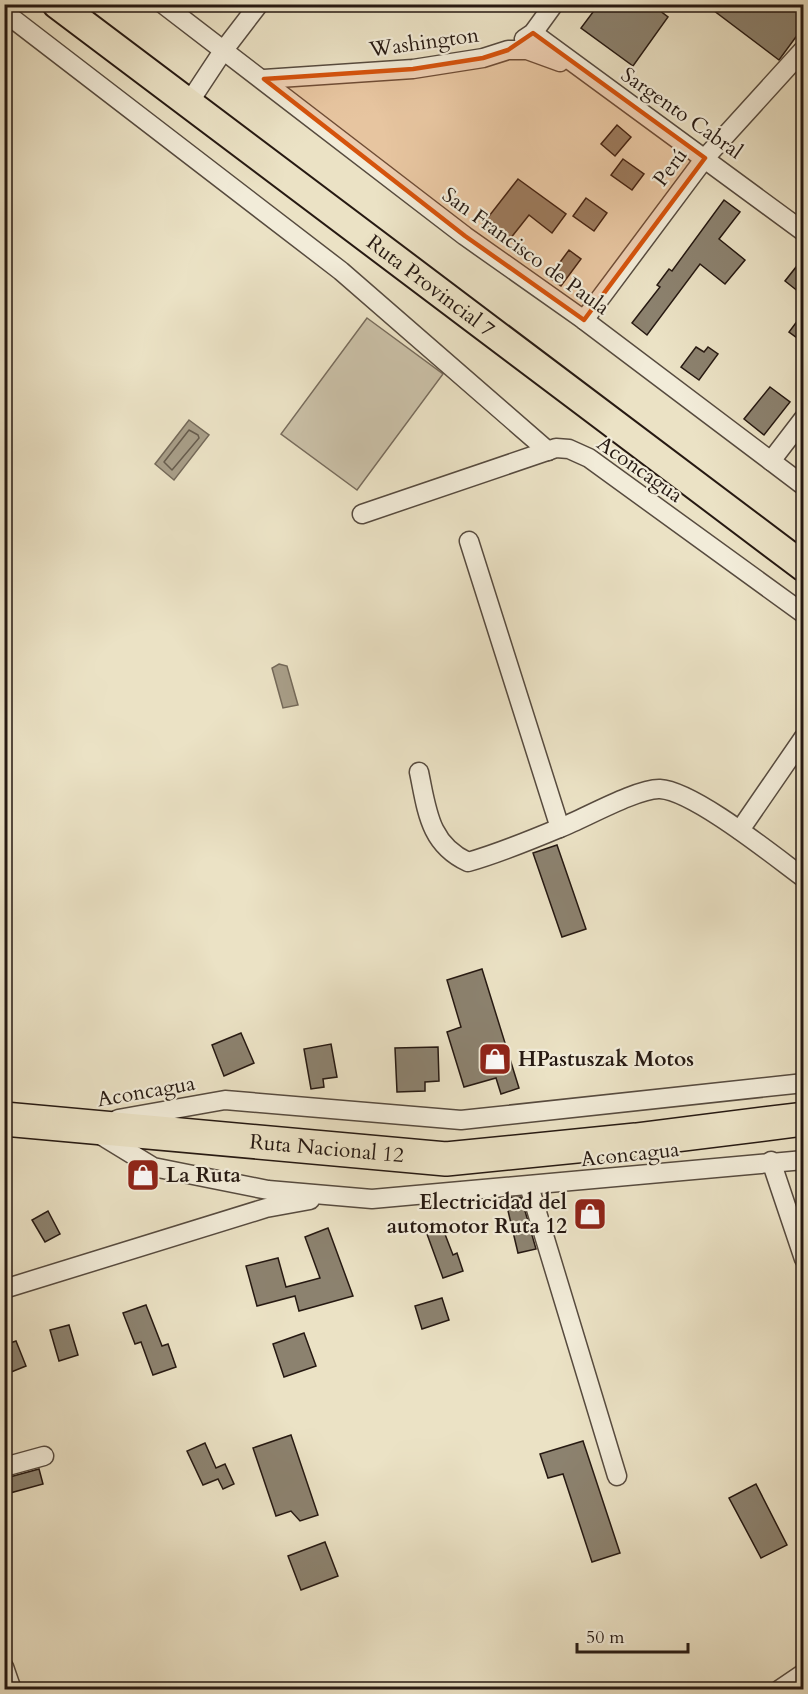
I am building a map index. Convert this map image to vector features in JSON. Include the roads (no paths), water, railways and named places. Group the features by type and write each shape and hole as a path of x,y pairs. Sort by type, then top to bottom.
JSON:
{"highway":[{"name":"Ruta Nacional 12","path":"648,1138 668,1131 804,1114"},
{"name":"Ruta Nacional 12","path":"4,1119 446,1159 804,1119"}],"main road":[{"name":"Ruta Provincial 7","path":"57,4 188,105 804,567"}],"street":[{"name":"San Francisco de Paula","path":"163,4 223,51 264,79 465,236 584,320 804,486"},
{"path":"188,105 223,51 259,4"},
{"path":"508,50 533,33 555,4"},
{"path":"4,12 341,271 548,451"},
{"name":"Sargento Cabral","path":"533,33 804,232"},
{"name":"Perú","path":"584,320 705,158 804,49"},
{"name":"Washington","path":"264,79 413,69 483,58 508,50 527,50 586,73"},
{"path":"771,461 804,418"},
{"name":"Aconcagua","path":"362,514 548,451 569,449 589,458 804,614"},
{"path":"469,541 560,828"},
{"path":"740,830 804,737"},
{"path":"419,772 432,829 454,856 468,862 560,828 643,792 660,789 682,796 740,830 804,878"},
{"name":"Aconcagua","path":"84,1125 225,1100 461,1120 804,1083"},
{"name":"Aconcagua","path":"84,1125 153,1167 268,1190 372,1199 529,1186 771,1161 804,1160"},
{"path":"771,1161 804,1259"},
{"path":"529,1186 617,1476"},
{"path":"4,1289 266,1208 332,1196"},
{"path":"4,1467 44,1456"},
{"path":"4,1667 12,1689"},
{"path":"779,1689 804,1673"}],"water":[{"path":"189,420 209,435 174,480 155,464"},
{"path":"279,664 287,666 298,705 283,708 272,668"}],"place":[{"name":"HPastuszak Motos","path":"495,1059"},
{"name":"La Ruta","path":"143,1175"},
{"name":"Electricidad del automotor Ruta 12","path":"590,1214"}]}
